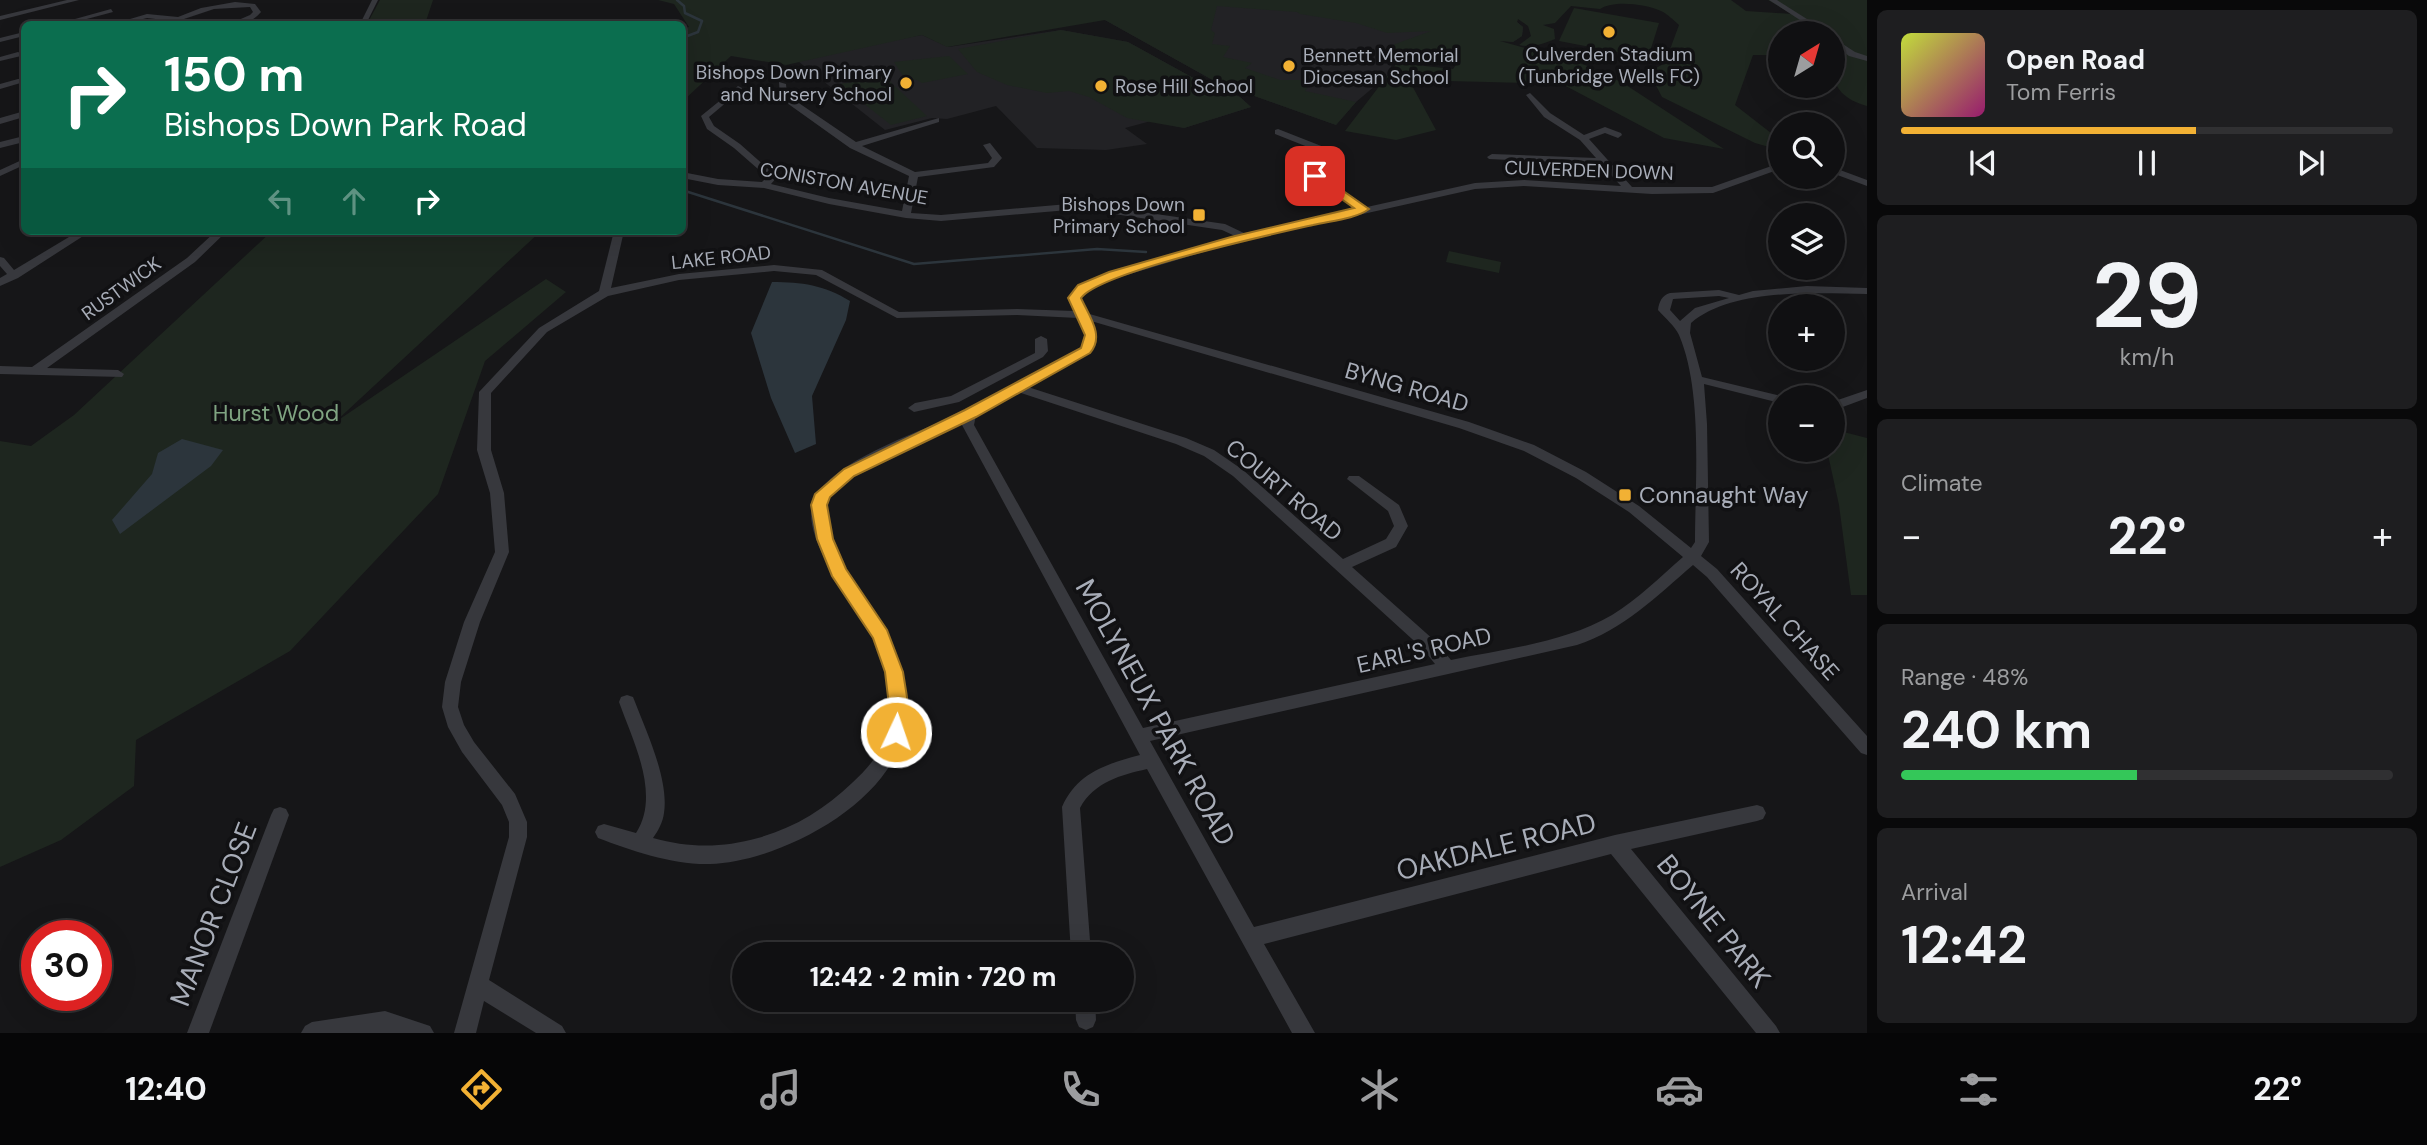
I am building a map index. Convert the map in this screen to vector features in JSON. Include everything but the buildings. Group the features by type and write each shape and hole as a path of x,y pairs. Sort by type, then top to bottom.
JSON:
{"street":[{"path":"3,18 76,0"},
{"path":"364,21 375,0"},
{"path":"1772,0 1806,21"},
{"path":"178,19 216,5 242,2 253,5 257,12 253,17 242,21"},
{"path":"74,21 111,12"},
{"path":"128,21 147,16 185,21"},
{"path":"3,18 13,23"},
{"path":"0,40 21,31"},
{"path":"1845,49 1867,59"},
{"path":"0,59 18,54"},
{"path":"6,73 21,80"},
{"path":"0,87 21,82"},
{"path":"782,83 783,96 853,145 884,164 914,175 991,165 997,158 987,145"},
{"path":"738,88 705,116 710,127 737,146 772,177 764,184"},
{"path":"1530,95 1547,115 1583,138 1629,189"},
{"path":"0,121 21,115"},
{"path":"853,145 936,120"},
{"path":"1583,138 1605,130 1618,135"},
{"path":"1278,132 1331,153 1335,158 1316,171 1315,176 1363,209"},
{"path":"0,145 21,140"},
{"path":"1492,157 1603,161"},
{"path":"0,173 21,163"},
{"name":"CULVERDEN DOWN","path":"1082,315 1075,303 1076,294 1096,281 1235,239 1363,209 1475,186 1524,183 1675,191 1719,189 1768,169"},
{"path":"906,215 914,175"},
{"path":"1845,175 1867,183"},
{"name":"CONISTON AVENUE","path":"686,176 718,182 764,184 829,201 906,215 941,218 1080,206 1225,226 1247,238"},
{"path":"0,284 80,235"},
{"name":"RUSTWICK","path":"36,370 191,260 218,235"},
{"path":"604,293 618,235"},
{"path":"0,260 13,276"},
{"name":"LAKE ROAD","path":"478,985 518,837 518,822 509,800 462,737 450,707 453,682 472,622 502,552 497,493 484,450 485,392 543,330 604,293 679,277 774,268 818,272 897,315 1017,312 1082,315"},
{"path":"1694,556 1704,536 1702,424 1697,379 1684,333 1685,322 1699,310 1739,296 1793,289 1867,291"},
{"path":"1684,333 1664,310 1665,302 1670,296 1719,293 1739,296"},
{"path":"604,832 696,855 724,855 762,845 812,825 831,812 880,764 888,754 896,732 898,697 894,672 881,635 838,571 825,539 819,505 830,486 849,473 971,414 996,398 1078,356 1090,345 1091,335 1082,315"},
{"name":"BYNG ROAD","path":"1082,315 1464,425 1507,440 1554,461 1601,487 1694,556"},
{"path":"915,408 927,403 947,402 1038,355 1042,351 1041,340"},
{"path":"0,370 118,374"},
{"path":"1697,379 1768,396"},
{"path":"977,387 996,398"},
{"name":"COURT ROAD","path":"1017,387 1181,440 1209,453 1238,473 1429,645 1448,668"},
{"path":"1845,402 1867,394"},
{"name":"MOLYNEUX PARK ROAD","path":"971,414 968,425 1249,938 1304,1033"},
{"path":"1340,565 1391,543 1401,526 1394,508 1354,479"},
{"name":"EARL'S ROAD","path":"1140,736 1577,639 1616,620 1694,556"},
{"name":"ROYAL CHASE","path":"1694,556 1739,602 1867,748"},
{"path":"626,702 648,765 656,811 640,843"},
{"path":"1081,942 1071,807 1076,796 1105,772 1152,760"},
{"name":"OAKDALE ROAD","path":"1249,938 1615,844 1757,813"},
{"name":"MANOR CLOSE","path":"198,1033 281,816"},
{"name":"BOYNE PARK","path":"1615,844 1769,1033"},
{"path":"465,1033 478,985 555,1033"},
{"path":"312,1033 385,1021 423,1033"}],"shaded area":[{"name":"Bennett Memorial Diocesan School","path":"1085,0 1492,0 1520,2 1517,22 1523,27 1522,36 1513,42 1450,33 1390,46 1395,56 1388,75 1356,102 1336,125 1218,83 1087,10"},
{"name":"Rose Hill School","path":"1061,30 1128,42 1197,80 1240,97 1251,107 1184,128 1151,121 1125,128 1147,144 1106,150 1037,148 996,106 947,119 932,118 885,130 794,58 922,35 948,47"},
{"path":"772,282 812,286 831,291 850,301 846,320 812,396 816,444 795,453 771,398 751,333"},
{"path":"182,439 223,450 211,466 120,534 112,520 152,474 158,453"}],"green space":[{"path":"380,0 433,0 426,21 369,21"},
{"path":"658,0 1731,0 1746,11 1792,14 1768,0 1867,0 1867,106 1845,96 1845,21 1768,21 1768,55 1753,55 1735,105 1768,131 1768,147 1755,143 1662,97 1649,72 1665,63 1679,25 1666,14 1638,5 1621,4 1600,9 1571,6 1555,23 1543,25 1554,29 1555,39 1533,46 1519,45 1531,36 1528,26 1518,19 1517,22 1523,27 1522,36 1513,42 1500,41 1585,65 1623,83 1724,149 1664,138 1562,84 1409,80 1436,130 1396,140 1345,131 1397,63 1453,69 1458,62 1395,56 1390,46 1431,31 1387,33 1356,23 1297,12 1217,6 1211,30 1215,33 1212,44 1230,46 1223,57 1252,63 1245,68 1280,80 1313,80 1305,91 1356,102 1336,125 1218,83 1105,20 947,47 922,35 786,65 731,56 686,98 686,28 689,27 674,4"},
{"name":"Culverden Stadium (Tunbridge Wells FC)","path":"1574,8 1659,23 1648,58 1559,41"},
{"name":"Rose Hill School","path":"1061,30 1128,42 1197,80 1240,97 1251,107 1184,128 1127,118 1089,97 1069,91 1047,93 1007,85 977,72 958,49"},
{"path":"949,56 968,74 922,83 905,79 894,62"},
{"path":"886,78 927,116 891,125 839,84"},
{"name":"Hurst Wood","path":"268,235 537,235 334,423 546,279 566,292 485,361 438,494 290,651 136,740 134,786 61,840 0,867 0,441 31,446 74,415"},
{"path":"1449,251 1501,262 1499,273 1446,262"},
{"path":"1845,432 1867,438 1867,595 1851,595 1839,505 1830,462 1845,462"}],"waterway":[{"path":"677,0 684,6 685,13 702,21 698,32 686,36"},
{"path":"686,191 914,264 1097,249 1146,252"}],"place":[{"name":"Culverden Stadium (Tunbridge Wells FC)","path":"1609,32"},
{"name":"Bennett Memorial Diocesan School","path":"1289,66"},
{"name":"Bishops Down Primary and Nursery School","path":"906,83"},
{"name":"Rose Hill School","path":"1101,86"},
{"name":"Bishops Down Primary School","path":"1199,215"},
{"name":"Connaught Way","path":"1625,495"}],"route":[{"path":"896,732 898,697 894,672 881,635 838,571 825,539 819,505 823,494 849,473 971,414 1086,351 1091,335 1074,298 1082,288 1113,275 1235,239 1363,209 1315,176"}]}
